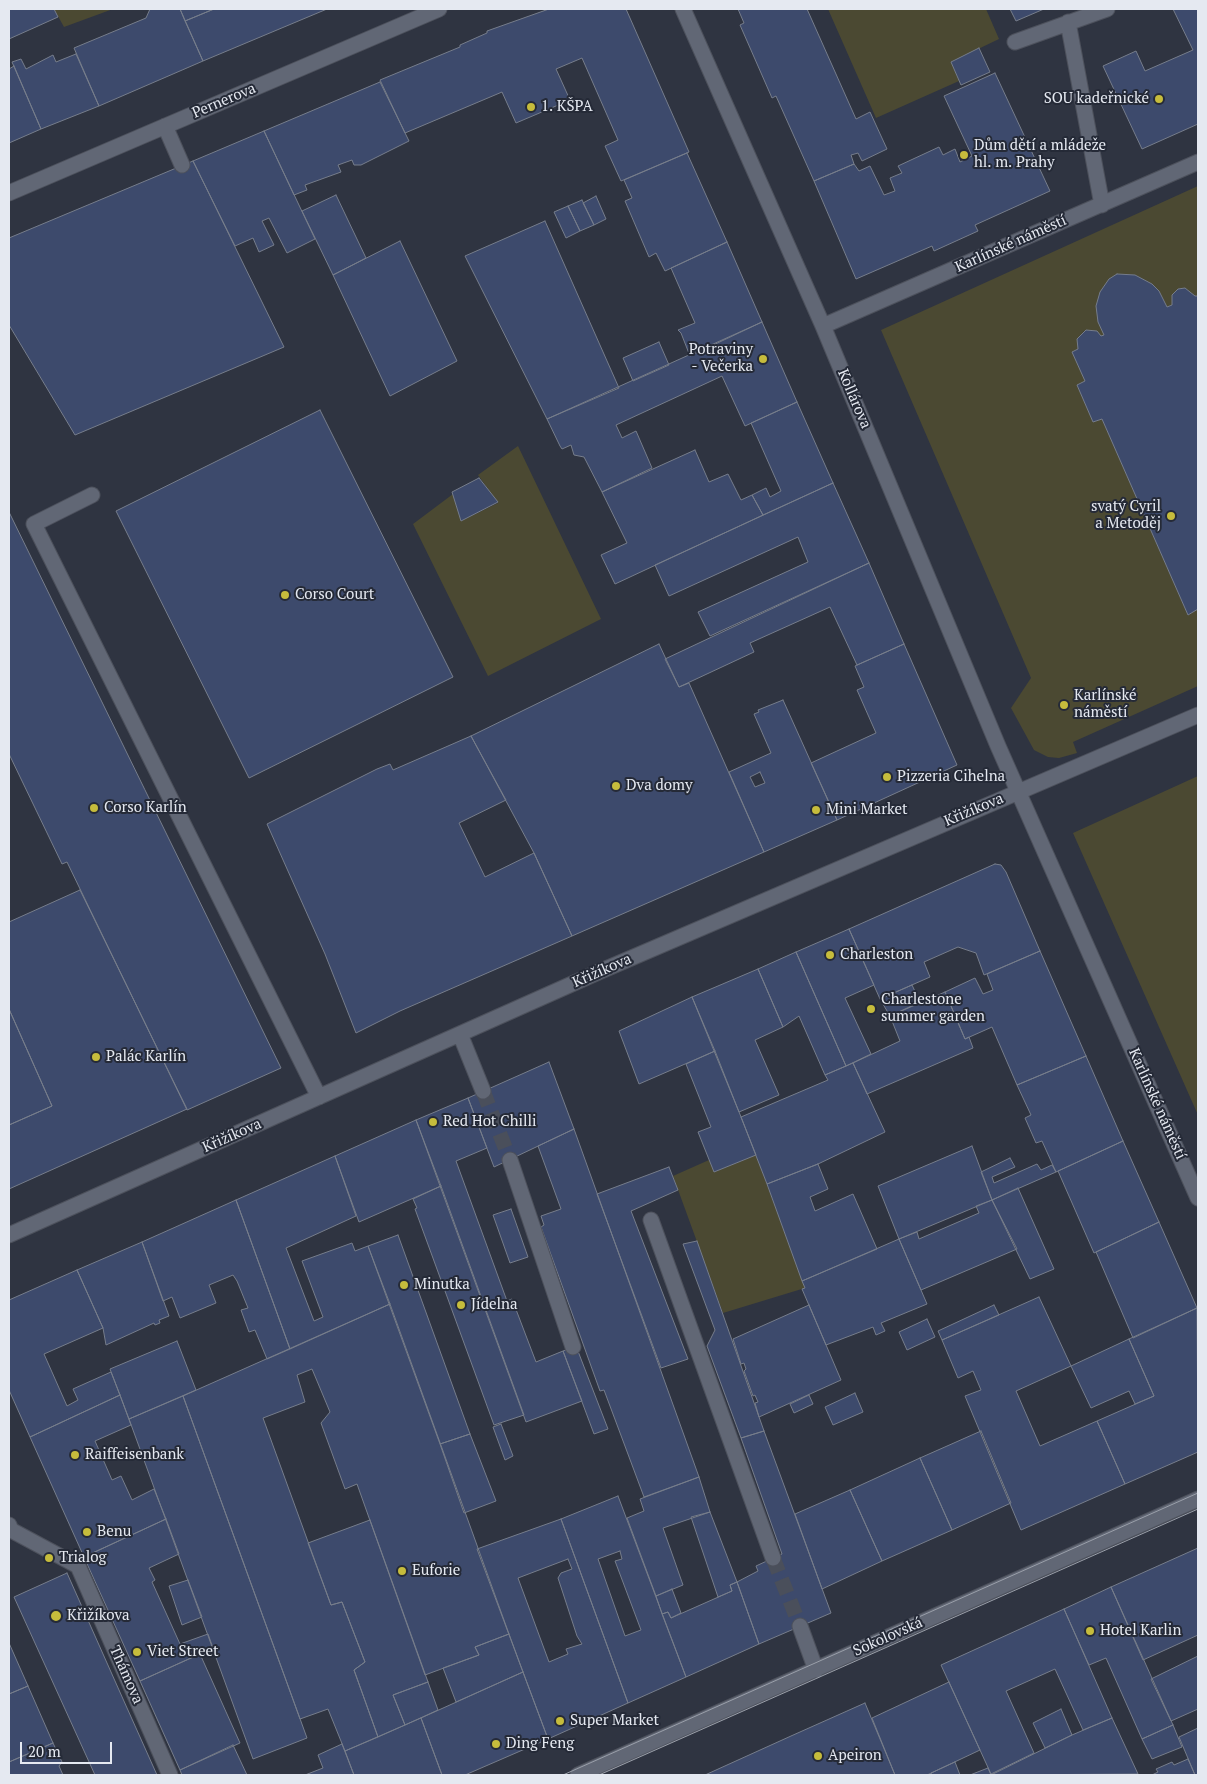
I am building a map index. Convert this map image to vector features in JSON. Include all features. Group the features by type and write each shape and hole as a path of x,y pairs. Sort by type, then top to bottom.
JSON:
{"street":[{"name":"Pernerova","path":"9,192 440,9"},
{"name":"Kollárova","path":"683,9 824,326 1018,791"},
{"path":"1015,42 1107,9"},
{"path":"1068,22 1102,205"},
{"path":"165,126 182,165"},
{"name":"Karlínské náměstí","path":"824,326 1198,162"},
{"path":"92,495 34,524 319,1097"},
{"name":"Křižíkova","path":"9,1235 601,970 1198,714"},
{"name":"Karlínské náměstí","path":"1018,791 1198,1198"},
{"path":"460,1034 482,1091"},
{"path":"510,1160 573,1347"},
{"path":"651,1220 773,1558"},
{"name":"Sokolovská","path":"578,1775 1198,1499"},
{"name":"Thámova","path":"9,1525 11,1530 78,1566 170,1775"},
{"path":"800,1626 816,1670"}],"shaded area":[{"path":"54,9 113,9 64,27"},
{"path":"828,9 986,9 999,39 951,62 959,81 876,118"},
{"path":"1198,186 1198,296 1195,296 1185,288 1178,289 1172,295 1172,305 1167,307 1159,291 1152,284 1135,275 1117,274 1104,335 1101,336 1092,330 1084,331 1077,339 1078,349 1073,352 1085,381 1077,385 1093,422 1102,419 1188,615 1198,609 1198,686 1073,742 1077,753 1059,758 1048,757 1034,750 1011,708 1031,678 881,330"},
{"path":"518,446 601,619 488,676 413,524 453,494 461,521 498,503 478,475"},
{"path":"1198,776 1198,1115 1073,833"},
{"path":"756,1155 805,1288 723,1313 673,1176 709,1160 714,1172"}],"building":[{"path":"9,9 54,9 58,17 9,39"},
{"path":"150,9 180,9 203,61 99,106 74,48 146,18"},
{"path":"180,9 214,9 185,21"},
{"path":"214,9 327,9 203,61 185,21"},
{"path":"549,9 626,9 689,152 621,181 605,146 618,140 582,58 556,69 570,100 516,123 502,92 405,133 380,80 460,47 460,45 487,33 487,31"},
{"path":"738,9 807,9 856,119 870,112 887,149 862,161 858,153 851,155 854,164 814,181 776,96 772,98 740,25 744,23"},
{"path":"1010,9 1044,9 1016,21"},
{"name":"SOU kadeřnické","path":"1173,9 1198,9 1198,124 1142,149 1103,66 1136,51 1145,71 1193,50"},
{"path":"979,48 990,72 961,85 951,62"},
{"path":"76,54 99,106 41,129 12,62 21,59 26,69 53,55 56,62"},
{"path":"14,66 41,129 9,143 9,69"},
{"name":"Dům dětí a mládeže hl. m. Prahy","path":"995,73 1050,191 975,225 978,231 934,251 932,246 856,279 814,181 854,164 859,171 870,166 884,195 895,191 890,178 902,173 898,166 939,147 943,155 955,149 960,162 972,156 944,96"},
{"path":"380,82 409,141 361,165 354,165 352,160 338,165 341,172 305,185 307,190 294,195 264,131"},
{"path":"264,131 315,239 287,253 269,218 262,221 274,245 259,252 253,238 235,246 193,161"},
{"path":"687,153 727,242 665,271 656,253 649,257 625,201 632,198 624,180"},
{"path":"193,161 284,347 75,435 9,325 9,238"},
{"path":"336,195 366,258 333,275 302,211"},
{"path":"596,196 606,219 594,225 583,203"},
{"path":"582,200 594,225 580,231 568,206"},
{"path":"568,206 580,231 566,238 554,212"},
{"path":"545,221 619,388 547,419 465,256"},
{"path":"400,241 457,361 390,396 333,275"},
{"path":"727,242 762,322 690,356 678,330 695,323 671,268"},
{"name":"svatý Cyril a Metoděj","path":"1117,274 1135,275 1152,284 1159,291 1167,307 1172,305 1172,295 1178,289 1185,288 1195,296 1198,296 1198,609 1188,615 1102,419 1093,422 1077,385 1085,381 1072,352 1078,349 1077,339 1086,330 1097,331 1101,336 1104,335 1098,322 1096,306 1100,292 1109,279"},
{"path":"762,322 797,402 745,426 722,376 616,425 622,438 636,431 652,468 602,492 584,457 574,455 571,445 562,449 560,446 547,419"},
{"path":"659,342 669,365 633,381 623,358"},
{"path":"797,402 833,483 763,515 752,495 766,488 770,497 781,491 751,423"},
{"name":"Corso Court","path":"320,410 453,677 249,778 116,511"},
{"path":"695,450 709,482 728,474 741,500 752,495 763,515 615,584 601,555 627,543 602,492"},
{"path":"479,478 498,502 461,521 452,492"},
{"path":"833,483 869,563 710,636 698,612 808,562 798,537 669,596 655,565"},
{"name":"Corso Karlín","path":"9,512 281,1068 187,1110 67,862 62,864 9,754"},
{"path":"869,563 904,644 857,665 830,607 750,643 754,652 679,687 665,659"},
{"name":"Dva domy","path":"659,644 679,687 689,683 764,852 572,936 534,853 471,736"},
{"path":"904,644 957,765 837,820 811,763 876,733 857,690 864,687 855,666"},
{"path":"783,700 837,820 764,852 729,772 771,753 754,714 759,712 758,710","holes":["760,772 765,783 755,787 750,777"]},
{"path":"471,736 506,800 459,823 485,877 534,853 572,936 400,1011 356,1033 325,954 267,824 377,769 390,764 393,770"},
{"path":"995,864 1001,865 1006,872 1040,951 984,975 976,953 958,947 924,962 930,977 880,999 849,929"},
{"name":"Palác Karlín","path":"80,890 187,1109 9,1189 9,1125 52,1106 9,1009 9,922"},
{"path":"849,929 874,985 845,998 871,1054 846,1066 796,952"},
{"path":"1040,951 1086,1056 1017,1085 992,1027 965,1039 945,992 975,978 983,994 993,990 987,974"},
{"path":"796,952 846,1066 825,1075 799,1016 783,1027 758,969"},
{"path":"758,969 783,1027 755,1040 779,1095 739,1112 692,997"},
{"path":"912,985 920,1002 890,1016 880,999"},
{"path":"945,992 965,1039 969,1037 973,1048 867,1094 853,1063 900,1041 890,1016"},
{"path":"692,997 715,1051 639,1084 619,1031"},
{"path":"9,1009 52,1106 9,1125"},
{"path":"715,1051 756,1155 714,1172 698,1132 711,1127 686,1064"},
{"path":"1086,1056 1123,1141 1056,1172 1042,1141 1036,1143 1025,1118 1031,1115 1017,1085"},
{"path":"549,1062 574,1129 494,1167 468,1098"},
{"path":"853,1063 885,1132 818,1164 767,1184 741,1117 828,1080 825,1075"},
{"path":"468,1098 487,1148 456,1161 507,1301 512,1299 536,1362 563,1351 582,1401 526,1422 416,1120"},
{"path":"416,1120 441,1186 359,1222 335,1156"},
{"path":"574,1129 699,1477 644,1497 604,1390 600,1391 541,1227 544,1225 541,1216 561,1209 538,1146"},
{"path":"1123,1141 1159,1222 1094,1253 1058,1171"},
{"path":"972,1146 992,1200 899,1239 878,1186"},
{"path":"335,1156 356,1216 286,1248 314,1321 323,1317 302,1261 352,1243 355,1251 368,1246 390,1304 290,1349 236,1200"},
{"path":"1010,1158 1015,1167 992,1177 994,1183 1037,1164 1041,1170 1052,1165 1056,1172 992,1200 981,1172"},
{"path":"818,1164 828,1189 810,1197 815,1211 853,1194 877,1249 802,1281 767,1184"},
{"path":"669,1167 678,1190 631,1211 688,1359 661,1368 597,1194"},
{"path":"441,1186 524,1415 494,1425 415,1209 417,1208 413,1199"},
{"path":"1018,1188 1054,1269 1030,1279 992,1200"},
{"path":"236,1200 290,1349 267,1359 255,1330 249,1332 241,1310 248,1308 233,1275 209,1285 216,1303 180,1318 172,1297 163,1301 142,1242"},
{"path":"992,1200 1017,1249 921,1290 899,1239 917,1232 919,1239 979,1213 976,1206"},
{"path":"511,1209 528,1257 510,1263 493,1215"},
{"path":"1159,1222 1197,1308 1133,1338 1096,1252"},
{"path":"398,1235 470,1434 440,1444 368,1246"},
{"path":"899,1239 927,1304 881,1323 885,1331 876,1335 873,1327 826,1345 802,1289 805,1288 802,1281"},
{"path":"697,1241 764,1431 741,1438 707,1346 715,1330 683,1244"},
{"path":"142,1242 169,1316 159,1320 160,1323 155,1325 154,1323 106,1345 103,1328 77,1270"},
{"path":"77,1270 103,1328 44,1354 67,1406 78,1400 73,1389 111,1372 120,1395 30,1437 9,1390 9,1300"},
{"path":"1039,1297 1071,1366 1016,1391 1040,1446 1097,1421 1125,1484 1021,1530 965,1396 981,1390 973,1371 958,1378 942,1340"},
{"path":"390,1304 509,1634 475,1647 479,1655 425,1675 357,1484 345,1489 321,1423 330,1412 312,1369 297,1375 305,1402 263,1418 331,1605 342,1602 365,1662 354,1670 378,1737 345,1751 328,1709 300,1719 183,1396"},
{"path":"809,1305 841,1380 759,1417 755,1403 758,1402 755,1395 753,1396 744,1371 746,1369 744,1363 741,1364 733,1339"},
{"path":"994,1305 999,1315 942,1340 938,1331"},
{"path":"1197,1308 1198,1452 1125,1484 1097,1421 1154,1396 1129,1339"},
{"path":"927,1319 935,1337 907,1350 899,1332"},
{"path":"1129,1339 1154,1396 1135,1404 1129,1391 1091,1408 1071,1366"},
{"path":"177,1341 196,1390 129,1419 110,1369"},
{"path":"576,1346 608,1429 594,1434 563,1351"},
{"path":"855,1393 863,1412 833,1425 825,1407"},
{"path":"120,1395 131,1425 95,1441 112,1480 121,1476 132,1500 154,1489 166,1519 84,1557 30,1437"},
{"path":"809,1395 813,1404 794,1413 790,1404"},
{"path":"183,1396 307,1738 253,1759 129,1419"},
{"path":"501,1424 513,1456 505,1460 493,1427"},
{"path":"764,1431 831,1613 759,1644 737,1582 758,1571 756,1566 782,1554 741,1438"},
{"path":"981,1431 1011,1503 952,1530 920,1458"},
{"path":"470,1434 496,1501 464,1513 440,1444"},
{"path":"920,1458 952,1530 882,1561 850,1490"},
{"path":"699,1477 710,1512 663,1528 683,1585 656,1596 627,1518 644,1511 640,1499"},
{"path":"850,1490 882,1561 822,1589 795,1514"},
{"path":"618,1496 686,1677 628,1703 561,1519","holes":["620,1551 622,1559 615,1561 641,1630 625,1636 598,1559"]},
{"path":"710,1512 737,1582 730,1585 732,1591 718,1597 691,1517"},
{"path":"166,1519 179,1554 149,1568 155,1580 152,1582 180,1644 208,1634 213,1648 140,1681 84,1557"},
{"path":"561,1519 628,1703 548,1739 477,1549","holes":["568,1559 572,1569 561,1573 558,1578 577,1636 582,1644 566,1649 568,1654 549,1662 518,1578"]},
{"path":"370,1520 428,1682 393,1695 405,1725 378,1737 354,1670 365,1662 342,1602 331,1605 308,1543"},
{"path":"1198,1548 1198,1635 1143,1660 1111,1587"},
{"path":"67,1573 157,1775 95,1775 14,1597"},
{"path":"188,1580 202,1617 182,1625 169,1586"},
{"path":"737,1582 759,1644 686,1677 662,1614 668,1612 671,1618 732,1591 730,1585"},
{"path":"1111,1587 1173,1725 1142,1739 1106,1658 1089,1665 1064,1609"},
{"path":"672,1589 681,1613 671,1618 668,1612 662,1614 656,1596"},
{"path":"1064,1609 1112,1718 1083,1730 1055,1669 1006,1691 1034,1753 991,1774 941,1665"},
{"path":"509,1634 523,1672 456,1702 443,1668 479,1655 475,1647"},
{"path":"9,1643 28,1686 9,1694"},
{"path":"200,1654 240,1743 180,1770 140,1681"},
{"path":"1198,1656 1198,1709 1171,1721 1151,1679"},
{"path":"523,1672 548,1739 465,1775 442,1775 421,1718"},
{"path":"428,1682 438,1710 405,1725 393,1695"},
{"path":"949,1682 980,1750 927,1775 895,1775 872,1718"},
{"path":"28,1686 53,1743 9,1762 9,1694"},
{"name":"Apeiron","path":"865,1703 895,1775 705,1775 791,1736"},
{"path":"1061,1709 1072,1735 1045,1748 1033,1723"},
{"path":"421,1718 442,1775 354,1775 345,1751"},
{"path":"1112,1718 1138,1774 991,1775 1072,1735"},
{"path":"1173,1725 1182,1747 1152,1759 1142,1739"},
{"path":"1198,1728 1198,1775 1195,1775 1179,1737"},
{"path":"53,1743 62,1762 59,1766 63,1775 9,1775 9,1762"},
{"path":"342,1744 354,1775 305,1775 323,1768 318,1755"},
{"path":"233,1745 247,1775 182,1775 180,1770"},
{"path":"1188,1759 1195,1775 1152,1775 1158,1772 1156,1769 1172,1762 1174,1765"},
{"path":"955,1762 960,1775 932,1775 931,1773"},
{"path":"988,1768 991,1775 970,1775"}],"tunnel":[{"path":"483,1091 510,1160"},
{"path":"773,1558 800,1626"}],"tram line":[{"path":"563,1775 1198,1493"},
{"path":"599,1775 1198,1509"}],"place":[{"name":"SOU kadeřnické","path":"1159,99"},
{"name":"1. KŠPA","path":"531,107"},
{"name":"Dům dětí a mládeže hl. m. Prahy","path":"964,155"},
{"name":"Potraviny - Večerka","path":"763,359"},
{"name":"svatý Cyril a Metoděj","path":"1171,516"},
{"name":"Corso Court","path":"285,595"},
{"name":"Karlínské náměstí","path":"1064,705"},
{"name":"Pizzeria Cihelna","path":"887,777"},
{"name":"Dva domy","path":"616,786"},
{"name":"Corso Karlín","path":"94,808"},
{"name":"Mini Market","path":"816,810"},
{"name":"Charleston","path":"830,955"},
{"name":"Charlestone summer garden","path":"871,1009"},
{"name":"Palác Karlín","path":"96,1057"},
{"name":"Red Hot Chilli","path":"433,1122"},
{"name":"Minutka","path":"404,1285"},
{"name":"Jídelna","path":"461,1305"},
{"name":"Raiffeisenbank","path":"75,1455"},
{"name":"Benu","path":"87,1532"},
{"name":"Trialog","path":"49,1558"},
{"name":"Euforie","path":"402,1571"},
{"name":"Křižíkova","path":"56,1616"},
{"name":"Hotel Karlin","path":"1090,1631"},
{"name":"Viet Street","path":"137,1652"},
{"name":"Super Market","path":"560,1721"},
{"name":"Ding Feng","path":"496,1744"},
{"name":"Apeiron","path":"818,1756"}]}
